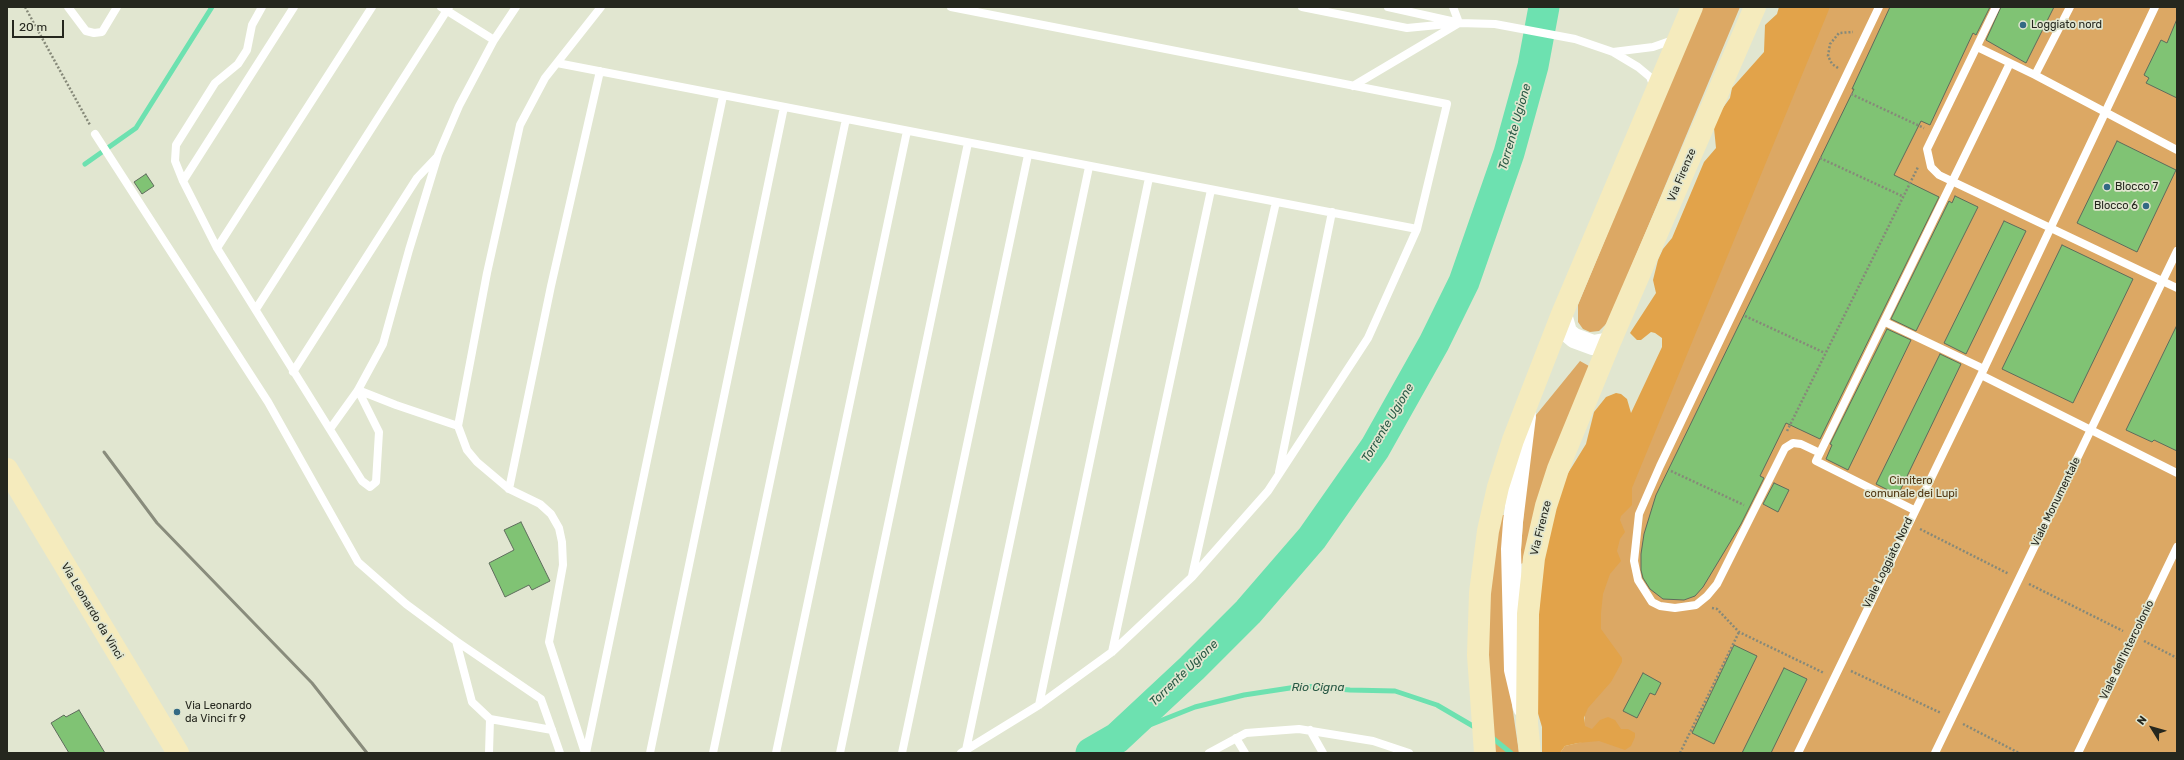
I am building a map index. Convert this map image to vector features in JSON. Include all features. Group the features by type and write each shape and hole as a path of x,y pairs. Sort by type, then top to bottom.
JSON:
{"main road":[{"name":"Via Firenze","path":"1485,753 1478,655 1480,593 1488,531 1505,465 1562,314 1692,7"},
{"name":"Via Firenze","path":"1529,740 1528,614 1534,558 1538,537 1558,469 1610,342 1755,7"},
{"name":"Via Leonardo da Vinci","path":"7,469 172,751"}],"street":[{"path":"1562,314 1567,332 1574,338 1593,345 1610,342"},
{"name":"Via Firenze","path":"1528,402 1513,522 1511,550 1514,670 1529,740"}],"lane":[{"path":"68,7 86,31 94,34 102,32 117,7"},
{"path":"262,7 252,25 247,50 238,64 215,83 176,145 175,161 183,181 217,248 362,481 370,486 376,482 379,432 358,390"},
{"path":"183,181 294,7"},
{"path":"217,248 372,7"},
{"path":"330,429 358,390 383,344 438,155 459,106 494,40 516,7"},
{"path":"586,753 549,642 563,565 562,542 559,528 551,514 540,504 509,489 472,457 464,443 458,426 459,414 516,138 523,118 535,94 557,62 601,7"},
{"path":"951,7 1447,104 1417,229 1368,338 1278,477 1249,514 1192,577 1147,621 1112,652 1039,704 964,752"},
{"path":"1302,7 1407,28 1459,23 1495,24 1575,39 1613,52 1627,59 1650,77 1656,94"},
{"path":"1388,7 1459,23"},
{"path":"1453,7 1459,23"},
{"path":"1820,453 1802,444 1793,443 1785,448 1717,584 1707,596 1696,605 1675,608 1660,606 1652,602 1638,580 1634,561 1639,514 1660,466 1879,7"},
{"path":"1996,7 1927,149 1931,167 1939,175 2177,288"},
{"path":"2035,75 2070,7"},
{"name":"Viale Loggiato Nord","path":"1798,753 1914,510 1982,372 2155,7"},
{"path":"256,309 446,8 494,40"},
{"path":"1354,86 1459,23"},
{"path":"1613,52 1665,44 1680,35"},
{"path":"1977,47 2035,75 2177,150"},
{"path":"557,62 723,96 1417,229"},
{"path":"1914,510 1816,461 2010,63"},
{"path":"509,489 551,286 600,71"},
{"path":"586,753 723,96"},
{"path":"650,753 784,107"},
{"path":"713,753 846,119"},
{"path":"776,753 907,131"},
{"path":"95,134 268,402 358,562 406,604 456,641 541,699 560,753"},
{"path":"840,753 968,143"},
{"path":"293,372 417,178 438,155"},
{"path":"902,753 1028,155"},
{"path":"964,752 1089,167"},
{"path":"1039,704 1149,178"},
{"path":"1112,652 1211,190"},
{"path":"1192,577 1276,202"},
{"path":"1278,477 1332,212"},
{"name":"Viale Monumentale","path":"1935,753 2177,251"},
{"path":"1884,322 1982,372 2090,431 2177,473"},
{"path":"358,390 396,405 458,426"},
{"name":"Viale dell'Intercolonio","path":"2078,753 2177,547"},
{"path":"456,641 472,702 490,719 552,730"},
{"path":"489,753 490,719"},
{"path":"1210,753 1246,733 1299,729 1373,741 1409,753"},
{"path":"1310,730 1323,753"},
{"path":"1236,738 1246,753"}],"path":[{"path":"24,7 95,134"},
{"path":"1844,80 1841,70 1832,64 1828,56 1830,44 1839,33 1848,31 1862,33 1868,29"},
{"path":"1850,94 1935,133"},
{"path":"1784,438 1902,196 1927,149"},
{"path":"1820,158 1902,196"},
{"path":"1750,318 1825,353"},
{"path":"1675,473 1750,508"},
{"path":"1908,523 2177,658"},
{"path":"1696,605 1717,609 1739,632 1834,678"},
{"path":"1680,753 1739,632"},
{"path":"1840,665 2019,753"}],"green space":[{"path":"1701,7 1740,7 1608,322 1599,331 1590,332 1583,329 1578,322 1578,305"},
{"name":"Cimitero comunale dei Lupi","path":"1822,7 2177,7 2177,753 1560,753 1565,746 1582,742 1600,579 1618,502"},
{"path":"1580,361 1589,366 1524,563 1520,564 1527,465 1536,415"},
{"path":"1500,515 1506,515 1512,705 1519,753 1489,753 1485,626"}],"shaded area":[{"path":"1779,7 1830,7 1632,488 1632,505 1621,516 1620,520 1625,532 1620,539 1617,551 1621,561 1610,574 1603,594 1601,629 1622,658 1622,662 1611,682 1588,708 1584,718 1585,726 1592,729 1600,720 1608,717 1615,720 1621,729 1628,729 1635,733 1635,737 1631,746 1625,750 1599,741 1565,746 1560,753 1542,753 1542,727 1534,700 1543,539 1565,478 1586,444 1594,412 1606,397 1616,393 1621,394 1627,399 1631,413 1662,347 1662,338 1655,333 1651,332 1641,340 1637,340 1630,333 1656,293 1653,280 1658,260 1663,249 1672,238 1704,162 1716,148 1714,128 1720,112 1730,98 1732,88 1764,52 1765,25 1777,14"}],"building":[{"path":"1890,7 1990,7 1976,35 1973,33 1930,125 1921,121 1894,175 1939,197 1820,439 1786,423 1760,476 1764,478 1741,524 1703,587 1695,596 1684,600 1663,599 1650,589 1643,578 1641,570 1641,554 1644,534 1656,495 1854,89 1852,89"},
{"name":"Loggiato nord","path":"2001,7 2054,7 2026,63 1986,40"},
{"path":"2177,19 2177,98 2146,83 2149,78 2144,75 2161,40 2167,43"},
{"path":"2117,141 2176,170 2137,252 2077,223"},
{"path":"146,174 154,186 142,194 134,182"},
{"path":"1955,196 1978,207 1916,331 1891,319 1949,201 1952,203"},
{"path":"2004,221 2026,231 1966,354 1944,343"},
{"path":"2062,245 2133,279 2073,403 2002,369"},
{"path":"2177,325 2177,451 2154,440 2152,442 2126,430"},
{"path":"1887,329 1911,340 1848,470 1826,459 1832,445 1830,444"},
{"path":"1940,354 1961,364 1898,495 1876,484"},
{"path":"1774,483 1789,490 1778,512 1763,504"},
{"path":"521,522 550,581 532,590 529,585 505,597 489,563 514,550 504,530"},
{"path":"1734,645 1757,656 1714,744 1692,733"},
{"path":"1784,668 1807,679 1771,753 1742,753"},
{"path":"1643,673 1661,683 1655,695 1650,693 1637,718 1623,711"},
{"path":"79,710 105,753 69,753 51,723 64,715 66,717"}],"waterway":[{"path":"85,164 136,128 212,7"},
{"name":"Torrente Ugione","path":"1091,753 1117,738 1192,668 1248,612 1312,538 1375,448 1434,343 1464,282 1509,153 1533,66 1544,7"},
{"name":"Rio Cigna","path":"1117,738 1195,707 1244,695 1303,686 1350,690 1395,691 1437,705 1478,729"},
{"name":"Rio Cigna","path":"1490,736 1511,753"}],"railway":[{"path":"104,452 157,523 312,683 367,753"}],"place":[{"name":"Loggiato nord","path":"2023,25"},
{"name":"Blocco 7","path":"2107,187"},
{"name":"Blocco 6","path":"2146,206"},
{"name":"Via Leonardo da Vinci fr 9","path":"177,712"}]}
